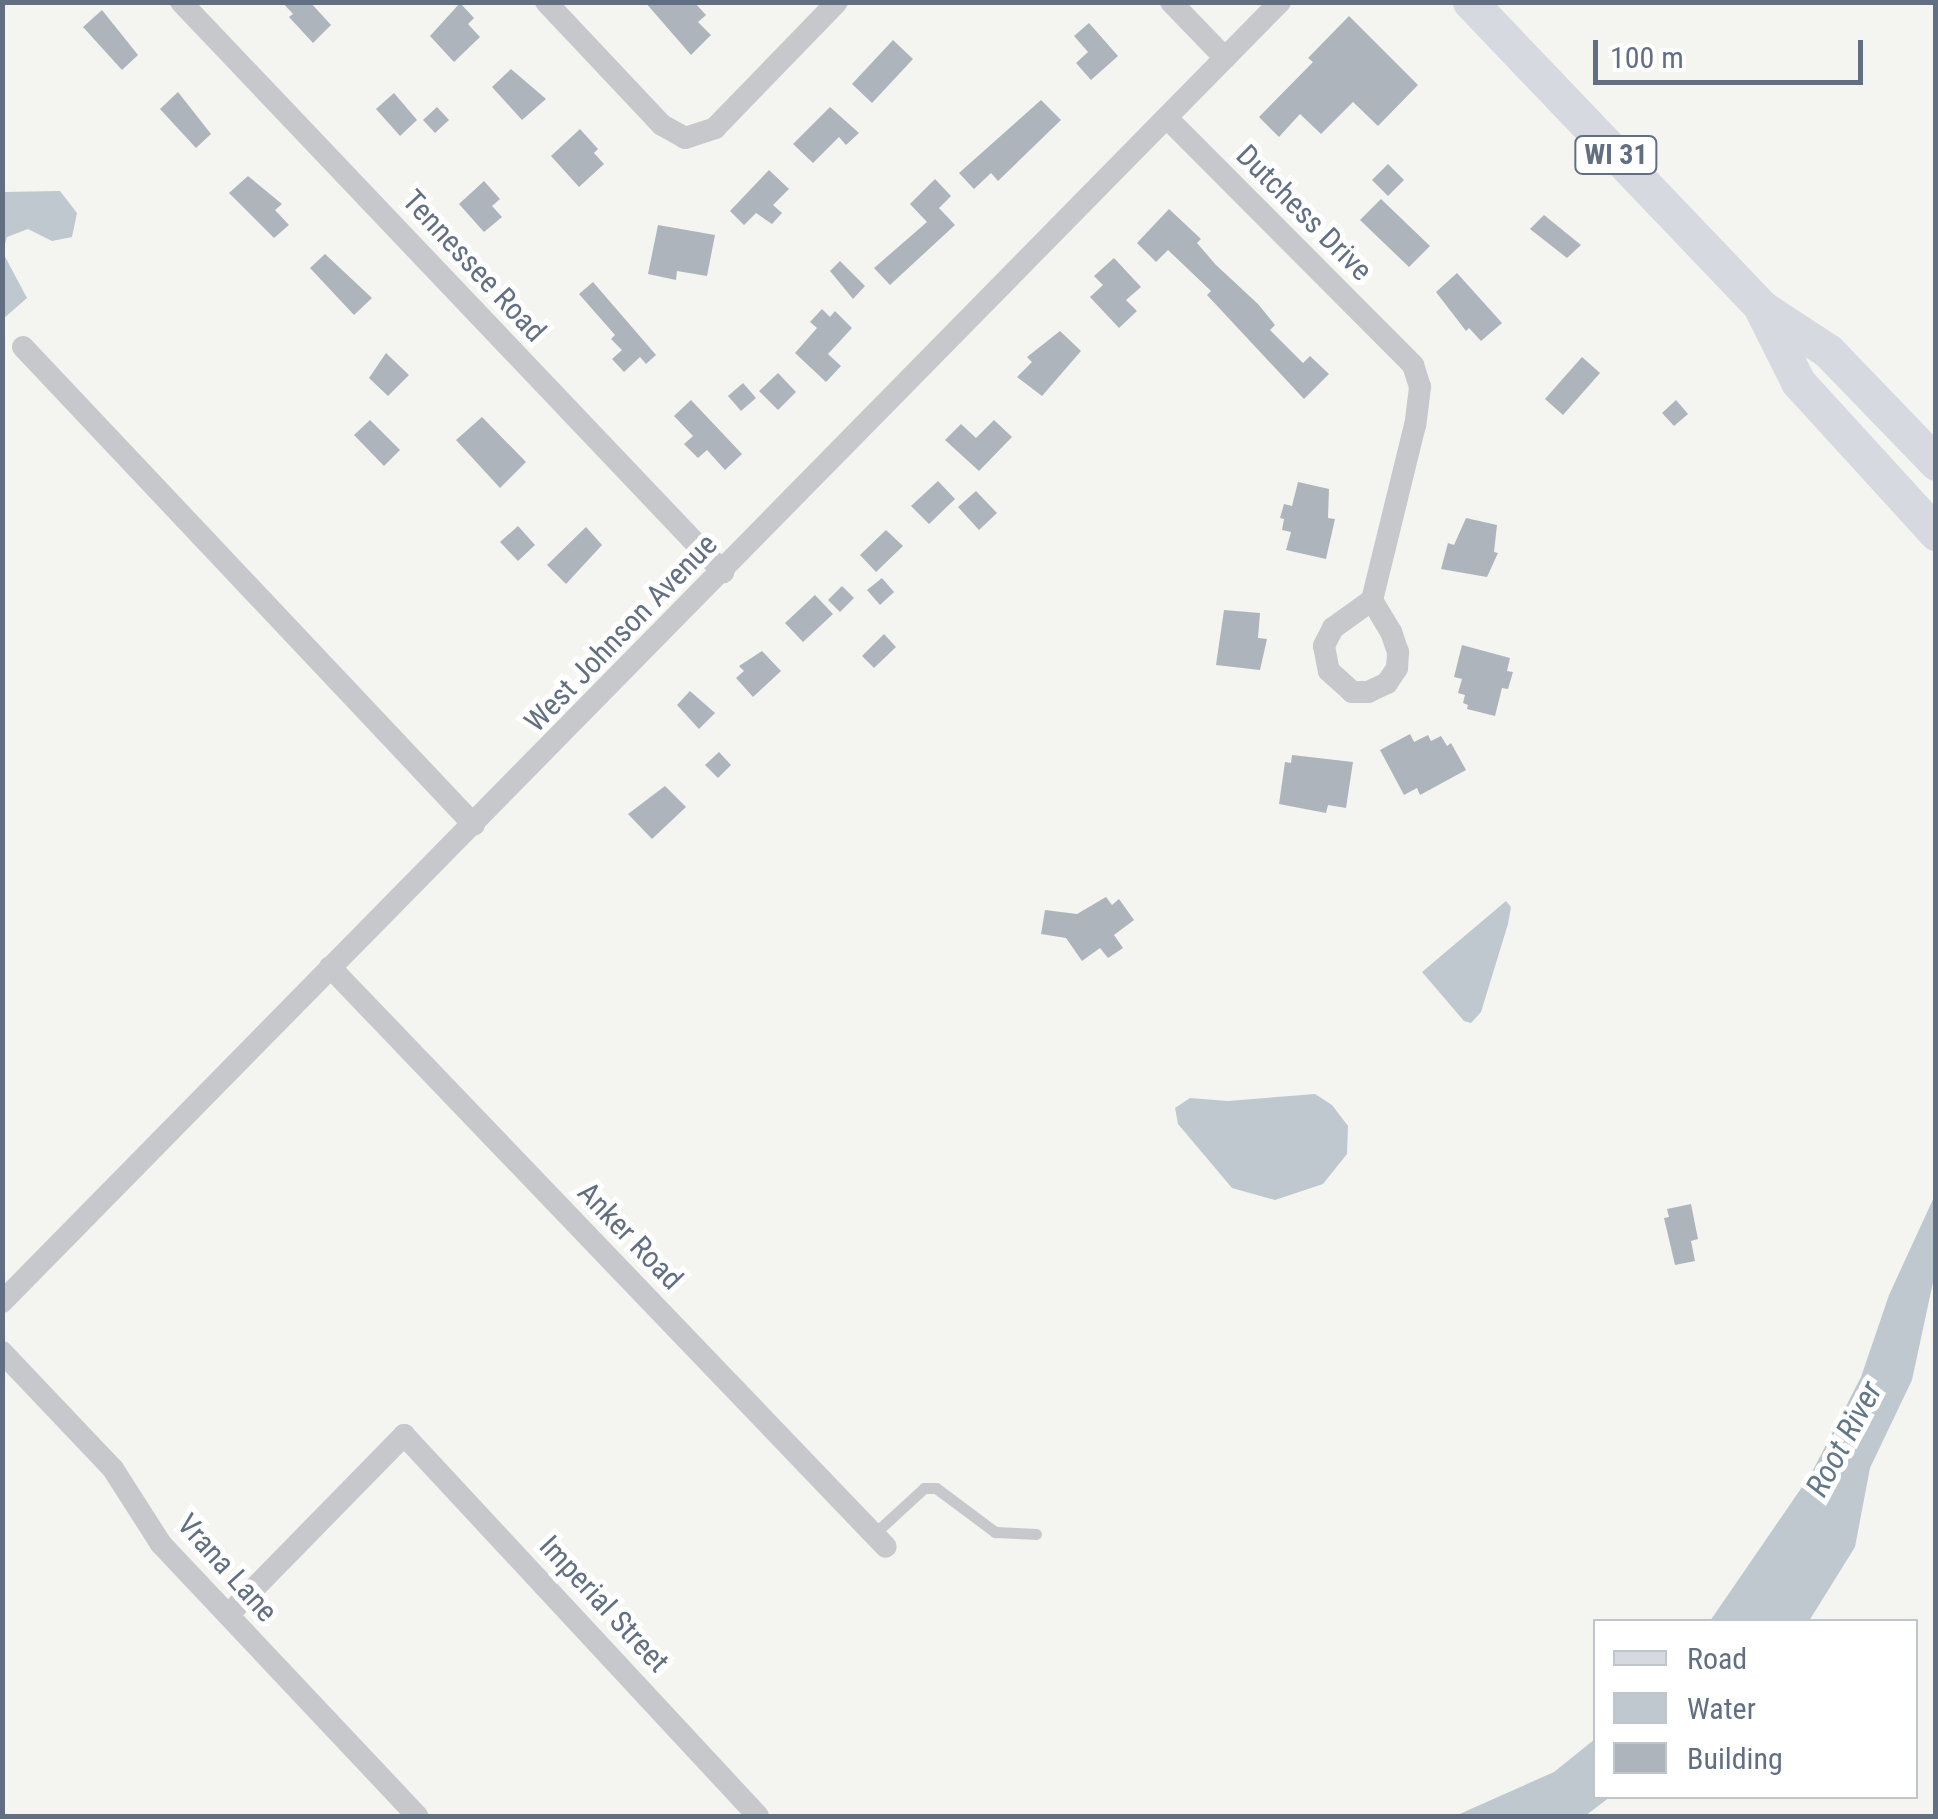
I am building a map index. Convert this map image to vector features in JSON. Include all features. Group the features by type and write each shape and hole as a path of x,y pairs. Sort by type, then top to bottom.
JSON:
{"main road":[{"name":"WI 31","path":"1470,2 1761,306 1828,351 1936,462"},
{"name":"WI 31","path":"1761,306 1798,382 1936,533"}],"street":[{"name":"Tennessee Road","path":"180,2 723,572"},
{"path":"546,2 676,135 693,137 716,128 837,2"},
{"path":"1171,2 1225,58"},
{"name":"West Johnson Avenue","path":"2,1302 1280,2"},
{"name":"Dutchess Drive","path":"1167,118 1413,365 1420,387 1418,402 1372,600"},
{"path":"23,347 474,825"},
{"name":"Anker Road","path":"330,967 880,1540"},
{"name":"Vrana Lane","path":"2,1352 113,1469 161,1544 417,1816"},
{"name":"Imperial Street","path":"228,1615 404,1435 760,1816"}],"lane":[{"path":"880,1540 924,1488 936,1488 995,1532 1036,1534"}],"water":[{"path":"60,191 77,213 72,237 52,241 28,229 7,237 3,251 3,192"},
{"path":"3,253 27,298 2,319"},
{"path":"1506,901 1511,907 1508,924 1481,1012 1471,1023 1464,1021 1422,972"},
{"path":"1315,1094 1332,1105 1348,1126 1347,1154 1323,1184 1275,1200 1232,1188 1178,1124 1175,1108 1190,1098 1228,1101"},
{"name":"Root River","path":"1935,1195 1935,1273 1912,1380 1870,1468 1855,1547 1810,1619 1711,1619 1811,1474 1861,1377 1889,1295"},
{"path":"1593,1741 1593,1799 1607,1799 1585,1816 1455,1816 1554,1772"}],"building":[{"path":"282,2 310,2 331,25 313,43 289,17 293,14"},
{"path":"645,2 694,2 706,15 698,22 711,35 691,55"},
{"path":"460,3 474,18 468,24 480,37 454,62 430,36"},
{"path":"102,10 138,55 122,70 83,27"},
{"path":"1349,16 1418,85 1378,126 1353,102 1321,134 1300,114 1279,137 1259,117 1313,62 1308,58"},
{"path":"1089,23 1118,56 1091,80 1076,63 1088,52 1074,36"},
{"path":"893,40 913,59 872,103 852,84"},
{"path":"511,69 546,99 522,120 492,87"},
{"path":"178,92 211,134 196,148 160,109"},
{"path":"394,93 417,120 400,136 376,109"},
{"path":"1041,100 1061,120 998,181 991,173 974,189 959,173"},
{"path":"437,107 449,120 435,133 423,120"},
{"path":"830,107 859,133 846,145 839,137 813,163 793,144"},
{"path":"580,129 598,149 594,153 604,164 579,187 551,156"},
{"path":"1388,164 1404,180 1388,196 1372,180"},
{"path":"769,170 789,189 773,205 782,213 772,224 756,213 744,225 730,211"},
{"path":"248,176 282,204 275,210 289,225 274,238 229,193"},
{"path":"935,179 951,196 939,208 955,225 890,285 874,268 927,222 910,204"},
{"path":"484,181 500,199 492,206 502,217 484,232 459,204"},
{"path":"1381,199 1430,246 1409,267 1360,220"},
{"path":"1169,209 1201,239 1197,243 1216,265 1258,304 1275,325 1270,330 1303,363 1310,356 1329,374 1304,399 1207,295 1211,291 1168,250 1156,262 1137,243"},
{"path":"1544,215 1581,245 1567,258 1530,229"},
{"path":"658,225 715,235 707,276 677,271 676,280 648,274"},
{"path":"325,254 372,298 354,315 310,268"},
{"path":"1114,258 1141,287 1126,300 1137,311 1119,328 1090,297 1103,285 1094,276"},
{"path":"840,261 865,286 853,299 830,271"},
{"path":"1457,273 1502,323 1481,341 1469,328 1466,331 1436,292"},
{"path":"593,282 656,355 646,364 640,357 624,372 612,359 622,350 611,339 615,335 579,294"},
{"path":"822,309 830,317 835,311 852,328 828,354 841,366 826,382 795,353 817,328 810,322"},
{"path":"1060,331 1081,351 1042,396 1017,377 1032,362 1027,357"},
{"path":"386,353 409,375 388,396 369,378"},
{"path":"1582,357 1600,373 1563,415 1545,399"},
{"path":"778,373 796,392 778,410 759,391"},
{"path":"743,383 756,398 741,411 728,396"},
{"path":"691,400 742,454 725,470 707,450 698,458 684,444 693,436 674,416"},
{"path":"1676,400 1688,414 1674,426 1662,413"},
{"path":"482,417 526,462 500,488 456,440"},
{"path":"370,420 400,450 384,466 354,435"},
{"path":"994,420 1012,437 979,471 945,440 961,424 976,438"},
{"path":"938,481 955,499 929,524 911,506"},
{"path":"1298,482 1329,489 1328,518 1335,519 1326,559 1286,550 1291,532 1282,530 1284,519 1280,518 1284,504 1292,506"},
{"path":"976,491 997,513 979,530 958,507"},
{"path":"1466,518 1497,525 1494,552 1498,553 1487,577 1441,569 1448,543 1454,545"},
{"path":"518,526 535,545 518,561 500,542"},
{"path":"586,527 602,545 566,584 547,565"},
{"path":"886,530 903,546 876,572 860,555"},
{"path":"882,578 894,592 880,605 867,590"},
{"path":"842,586 854,598 840,612 828,600"},
{"path":"815,595 833,614 803,642 785,623"},
{"path":"1224,610 1260,613 1258,638 1267,639 1260,670 1216,665"},
{"path":"884,634 896,647 874,668 862,656"},
{"path":"1462,645 1510,658 1507,671 1513,672 1508,689 1502,688 1495,716 1467,709 1468,705 1463,703 1465,695 1458,693 1462,679 1454,677"},
{"path":"762,651 781,671 753,697 736,678 744,671 739,666"},
{"path":"690,691 715,713 699,729 677,705"},
{"path":"1410,734 1414,742 1428,735 1431,741 1441,736 1447,746 1451,743 1466,770 1420,795 1417,788 1404,795 1380,750"},
{"path":"719,752 731,765 718,778 705,765"},
{"path":"1292,755 1353,762 1346,808 1328,805 1326,813 1279,804 1285,762 1291,763"},
{"path":"665,786 686,807 652,839 628,814"},
{"path":"1106,897 1112,905 1119,899 1134,920 1114,935 1123,948 1108,958 1100,948 1082,961 1066,938 1041,934 1045,910 1077,914"},
{"path":"1691,1204 1698,1239 1691,1241 1695,1261 1675,1265 1664,1218 1669,1217 1667,1209"}]}
